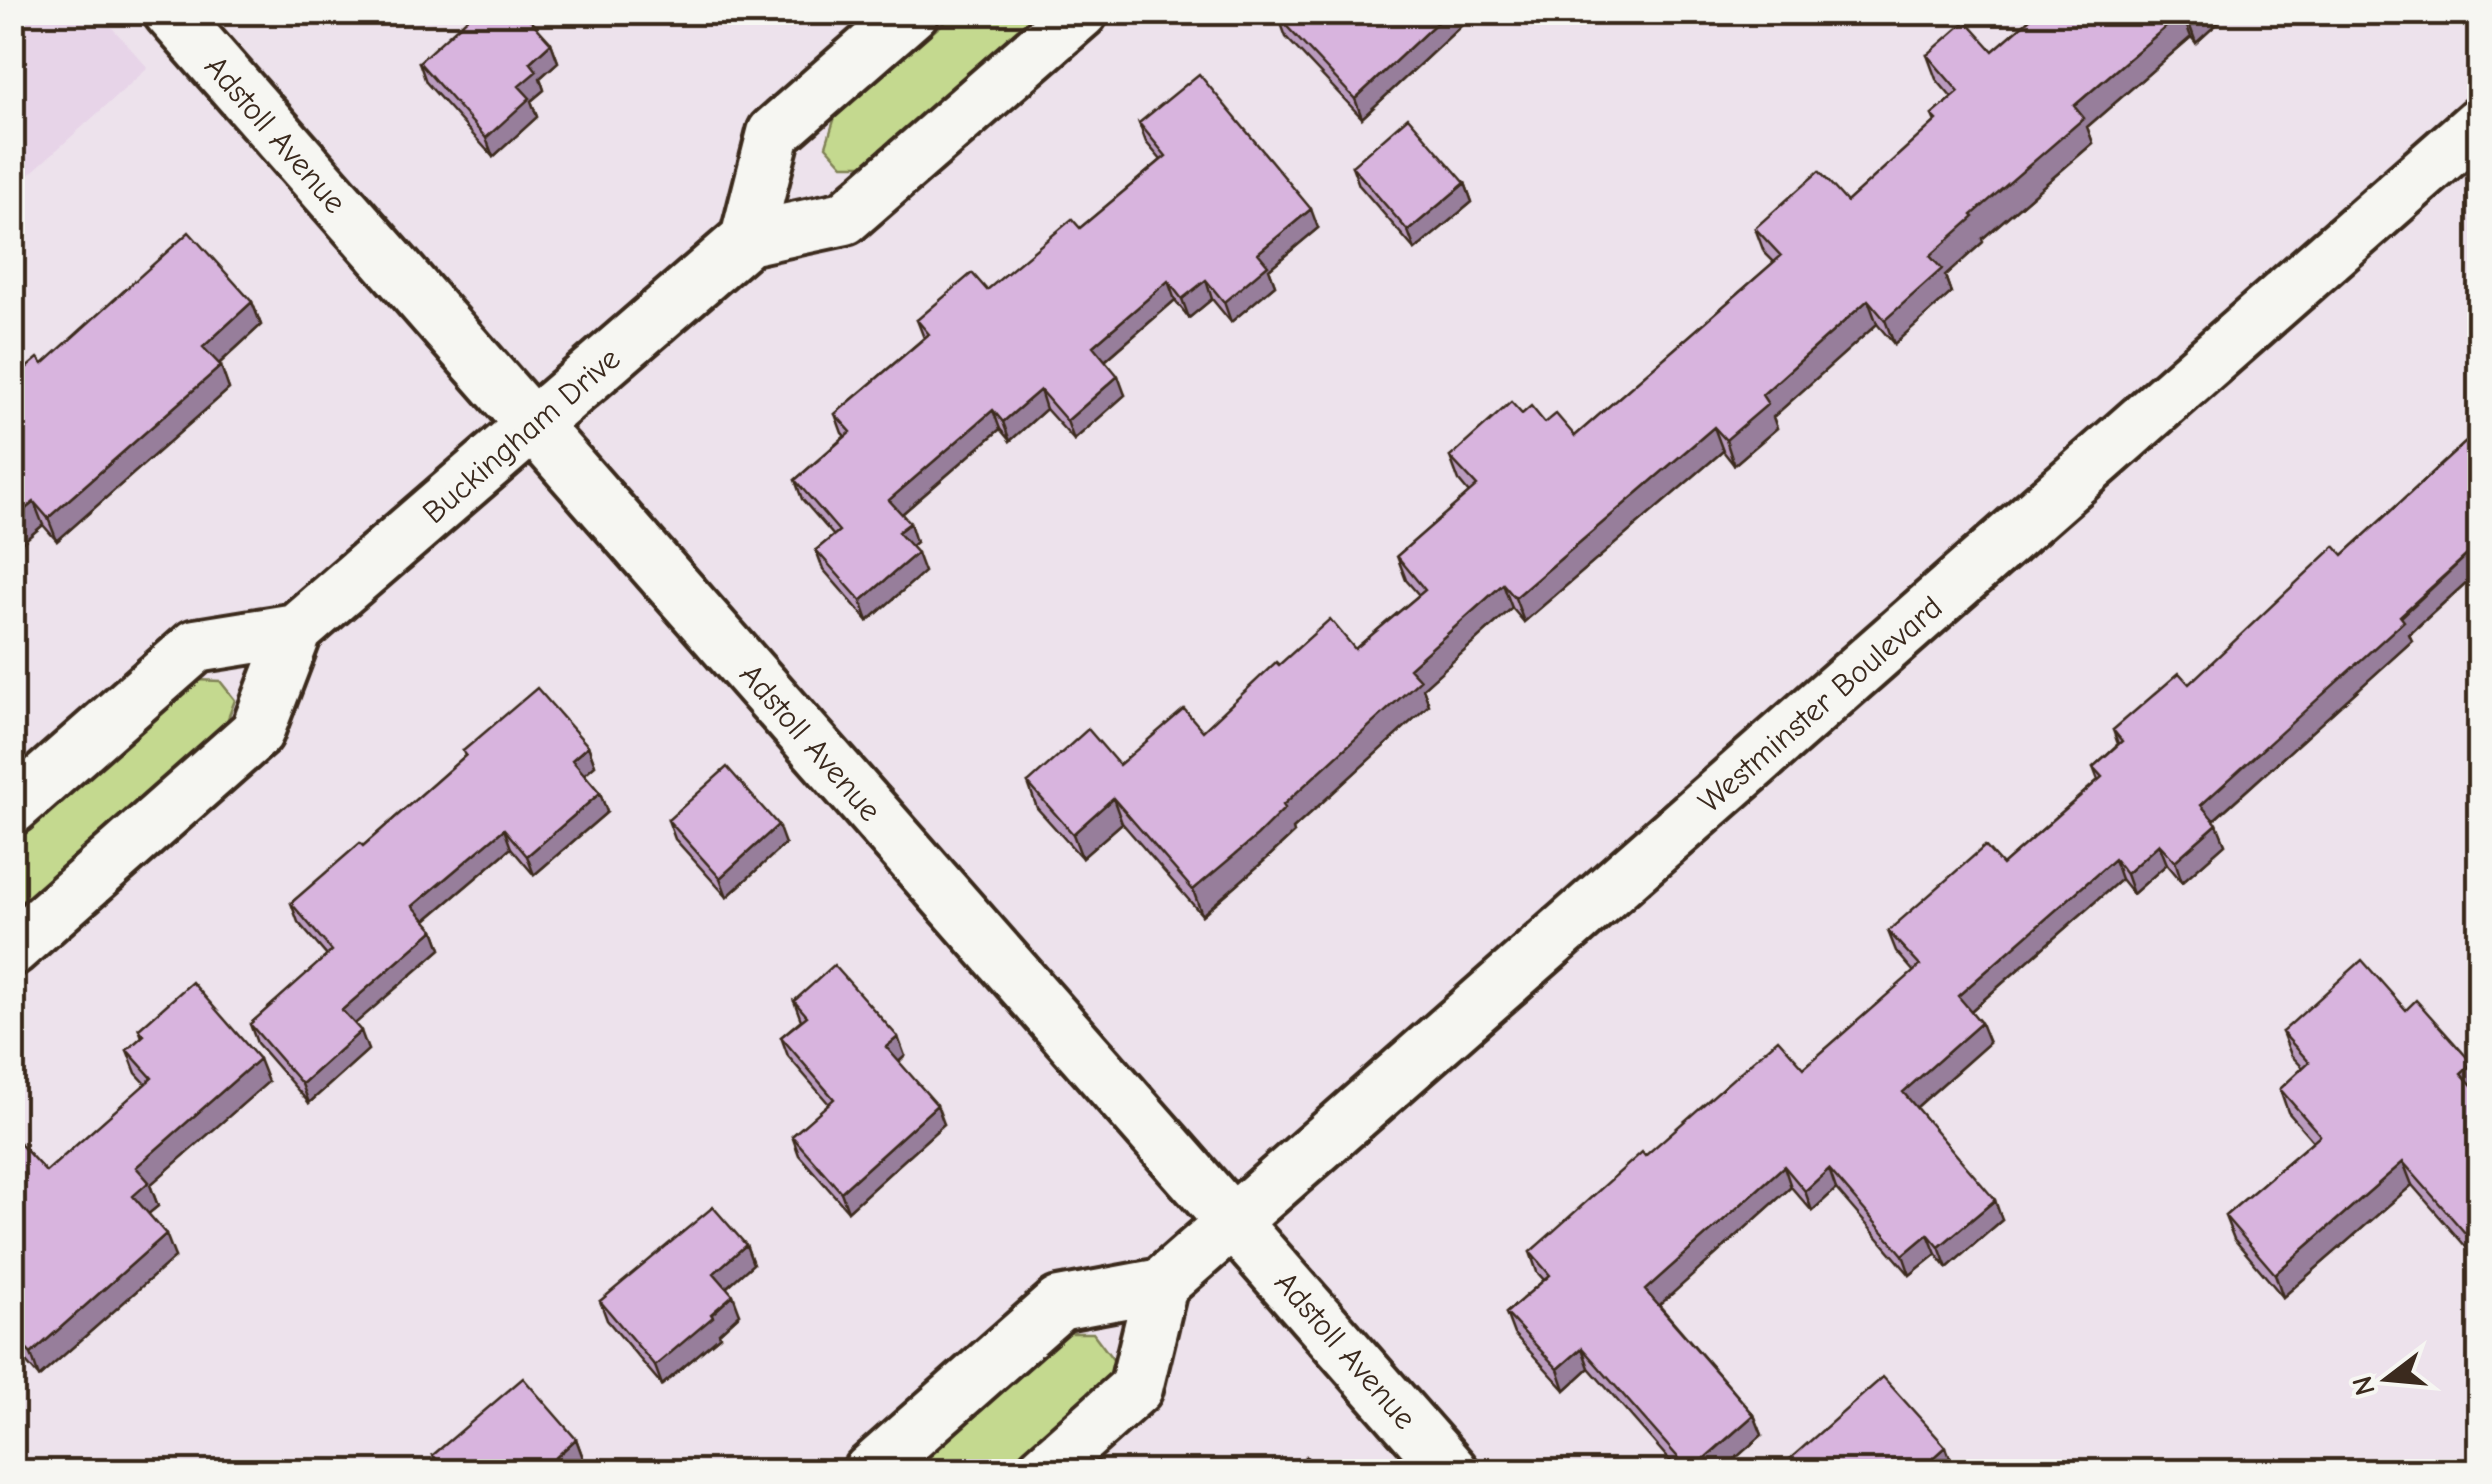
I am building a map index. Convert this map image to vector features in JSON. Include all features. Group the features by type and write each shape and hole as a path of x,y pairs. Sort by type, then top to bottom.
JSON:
{"street":[{"name":"Adstoll Avenue","path":"170,12 1452,1472"},
{"path":"747,239 774,133 912,12"},
{"name":"Buckingham Drive","path":"12,950 257,732 296,630 747,239 845,218 1081,12"},
{"name":"Westminster Boulevard","path":"1161,1284 2480,123"},
{"path":"12,808 196,646 296,630"},
{"path":"869,1472 1059,1304 1161,1284 1136,1388 1042,1472"}],"shaded area":[{"path":"13,12 99,13 148,68 13,189"}],"green space":[{"path":"955,13 1041,13 866,165 843,165 826,146 835,117"},
{"path":"196,680 220,681 235,700 224,729 13,917 12,842"},
{"path":"1067,1333 1093,1333 1114,1361 1106,1388 1010,1471 910,1472"}],"building":[{"path":"474,12 523,12 551,43 530,62 537,71 519,86 530,98 486,138 419,62"},
{"path":"1285,12 1448,12 1355,99 1279,18"},
{"path":"2038,12 2193,12 2187,18 2182,13 2074,106 2084,118 1930,256 1942,269 1885,320 1868,300 1762,395 1768,404 1726,440 1714,427 1515,598 1503,584 1409,668 1420,680 1283,805 1285,808 1257,836 1193,890 1113,798 1073,834 1028,783 1088,729 1119,765 1184,709 1203,731 1276,662 1279,665 1330,619 1355,649 1425,590 1397,556 1477,486 1450,457 1511,402 1522,414 1531,406 1545,423 1556,414 1575,436 1781,256 1755,228 1819,171 1847,202 1937,120 1932,115 1959,92 1927,55 1966,21 1993,51"},
{"path":"1199,74 1311,209 1258,253 1268,265 1224,302 1206,280 1182,299 1168,281 1093,346 1118,376 1067,421 1040,390 1003,422 993,410 889,500 910,523 898,532 917,553 861,601 816,550 839,531 795,480 851,432 835,414 929,334 917,320 972,273 987,290 1072,219 1080,228 1166,156 1139,123"},
{"path":"1408,117 1465,183 1408,231 1352,166"},
{"path":"189,232 252,302 203,347 221,366 48,518 34,502 12,520 12,380 38,358 43,364"},
{"path":"2480,429 2480,543 2400,616 2404,621 2201,805 2217,824 2175,861 2159,844 2126,874 2114,859 1958,996 1981,1023 1903,1092 1995,1200 1939,1247 1928,1234 1903,1255 1829,1169 1805,1191 1784,1166 1645,1290 1754,1415 1690,1471 1582,1348 1558,1369 1506,1313 1550,1275 1530,1252 1778,1039 1804,1068 1920,966 1888,931 1985,846 2002,865 2102,777 2093,767 2122,741 2113,730 2179,673 2189,684 2335,546 2343,555"},
{"path":"537,688 588,746 572,760 600,793 527,856 504,829 413,906 434,930 342,1010 361,1031 302,1084 250,1024 332,951 291,903 360,843 363,846 466,755 463,751"},
{"path":"727,767 778,825 720,878 668,820"},
{"path":"2362,960 2406,1010 2416,1000 2472,1063 2461,1073 2480,1094 2480,1250 2403,1162 2275,1274 2225,1216 2320,1135 2280,1089 2309,1062 2282,1032"},
{"path":"834,965 898,1037 886,1047 937,1105 841,1192 792,1136 834,1099 781,1037 807,1016 794,1001"},
{"path":"192,982 259,1059 136,1167 149,1182 133,1196 166,1234 31,1354 12,1333 12,1135 46,1172 152,1078 127,1050 144,1035 139,1029"},
{"path":"713,1207 746,1245 714,1273 733,1295 655,1366 600,1301"},
{"path":"1883,1377 1946,1447 1918,1472 1775,1472"},
{"path":"523,1378 576,1439 540,1472 447,1472 433,1455"},
{"path":"1306,1456 1319,1472 1289,1472"}]}
